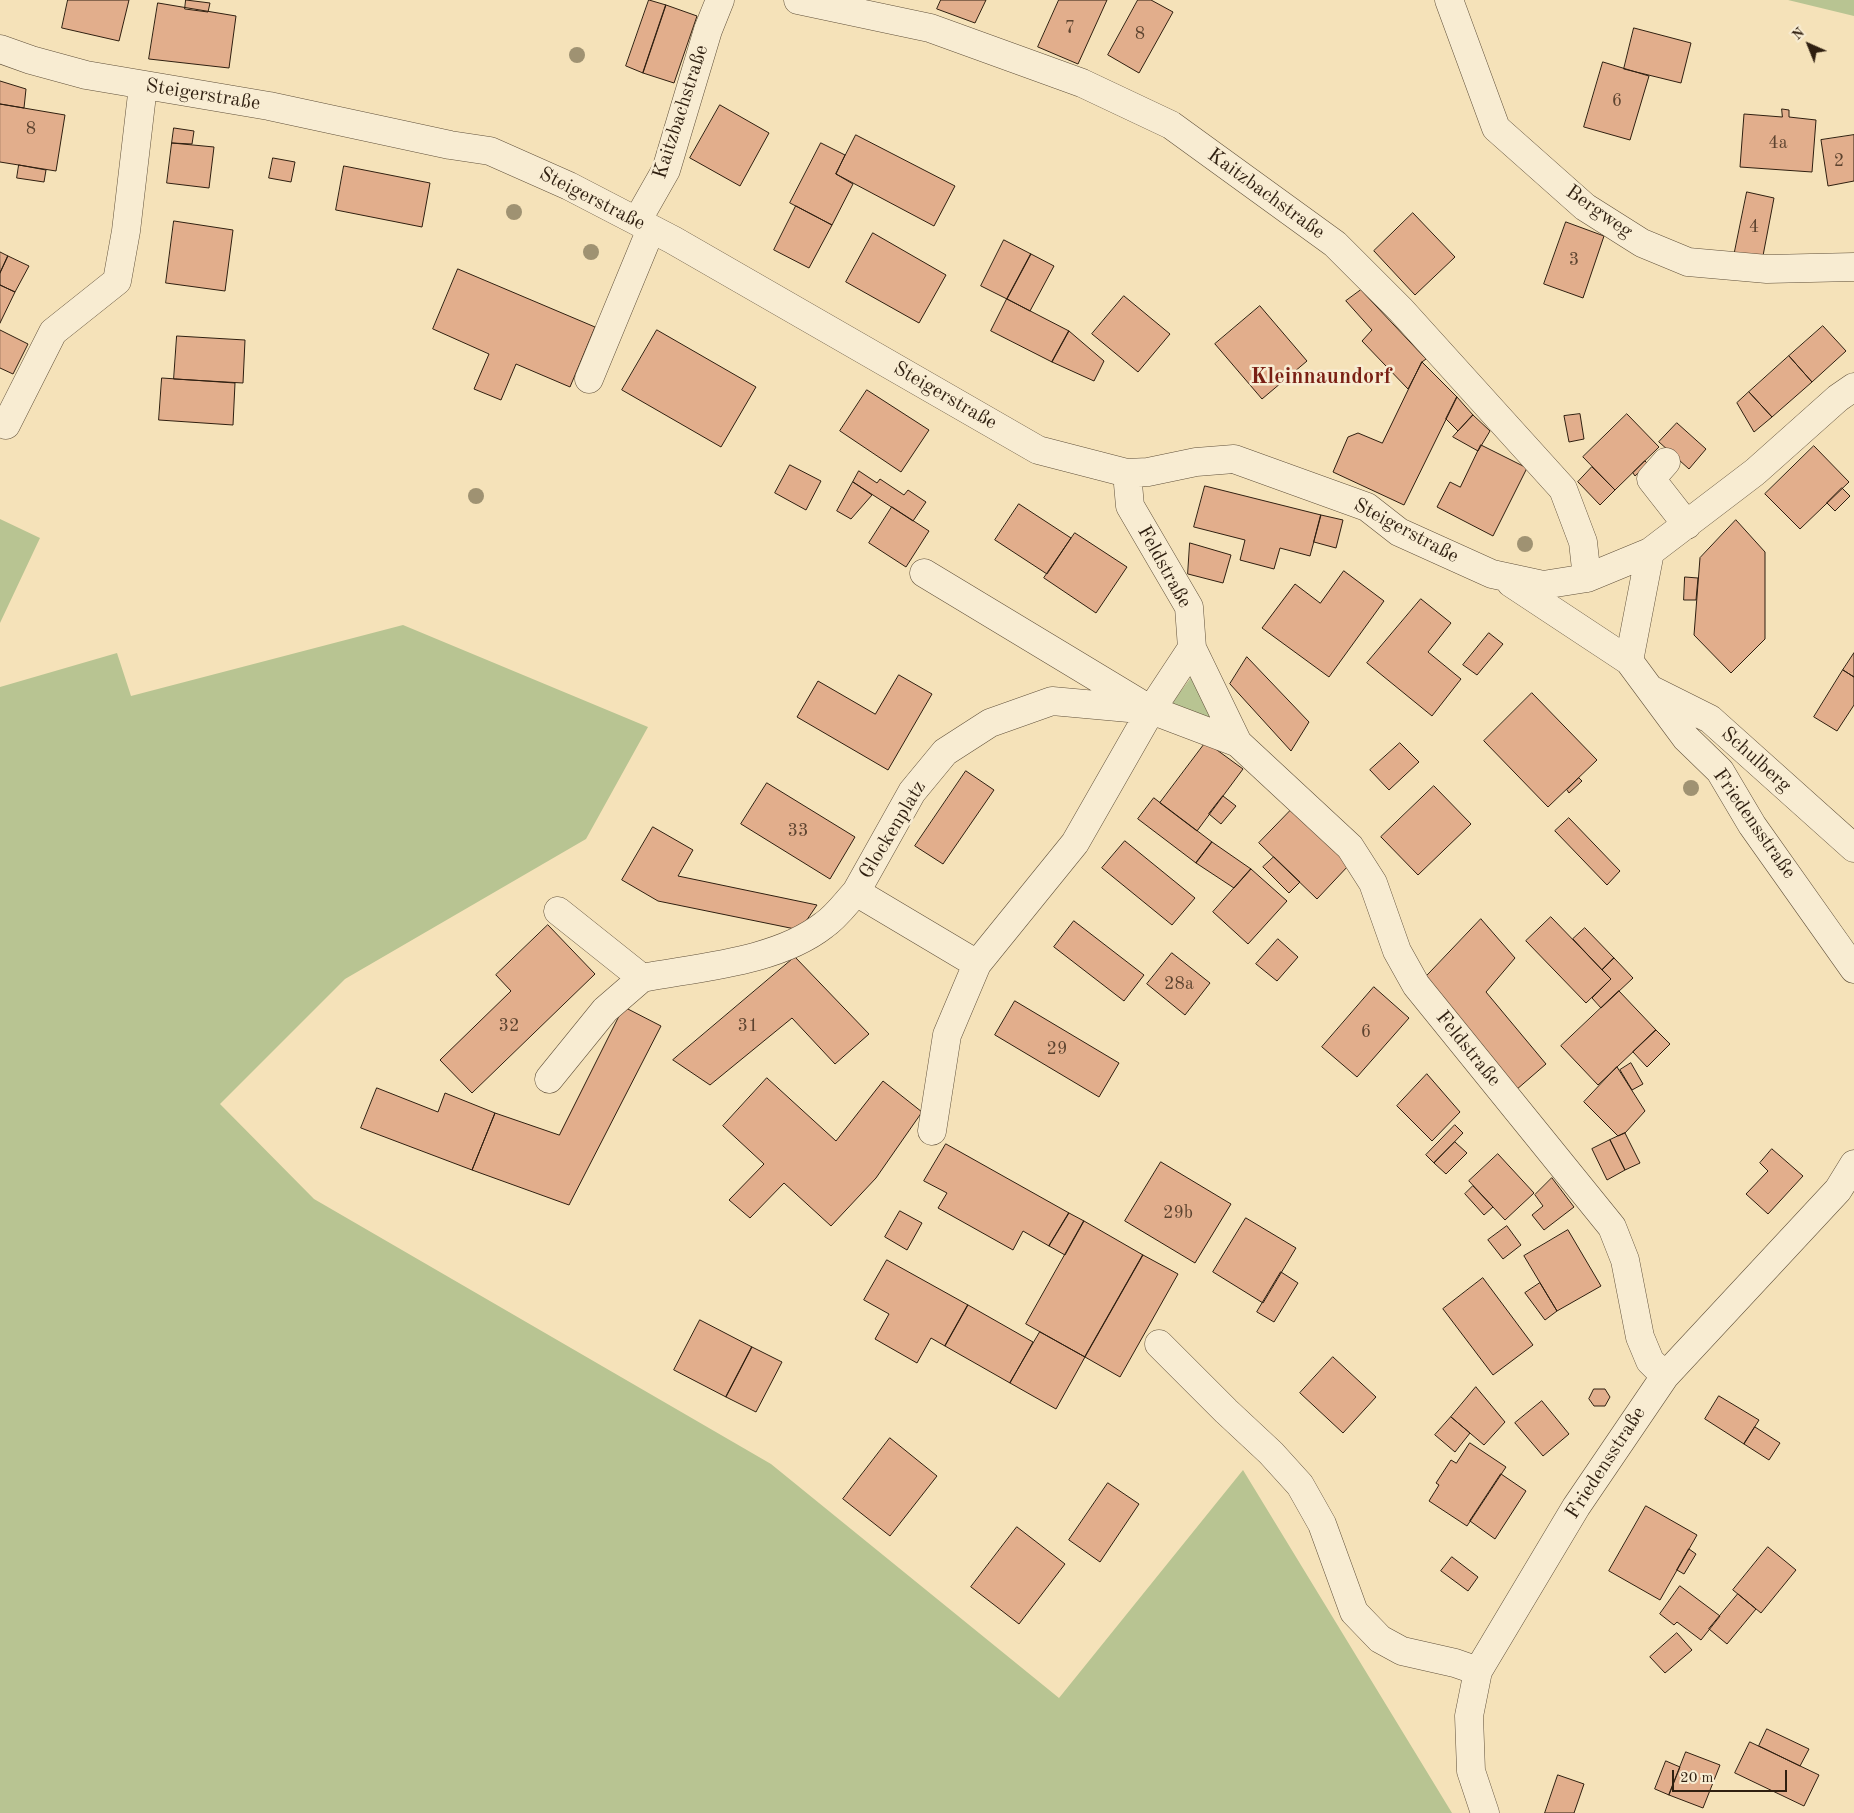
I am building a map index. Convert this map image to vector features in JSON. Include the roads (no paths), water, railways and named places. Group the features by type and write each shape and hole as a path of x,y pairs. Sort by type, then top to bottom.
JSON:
{"street":[{"name":"Kaitzbachstraße","path":"589,379 644,225 666,170 708,30 720,0"},
{"name":"Kaitzbachstraße","path":"798,0 930,28 1082,83 1172,125 1335,244 1401,310 1563,489 1583,542 1587,578"},
{"name":"Bergweg","path":"1449,0 1496,128 1585,207 1642,243 1688,262 1767,269 1854,266"},
{"name":"Steigerstraße","path":"0,49 31,60 86,75 269,106 450,145 490,151 553,178 644,225 1038,450 1127,473 1148,472 1196,462 1234,459 1367,507 1399,532 1499,576 1544,585 1587,578 1650,552 1755,472 1854,387"},
{"path":"6,425 53,332 117,281 126,231 143,86"},
{"path":"1666,462 1651,479 1687,525"},
{"name":"Feldstraße","path":"1127,473 1130,506 1189,607 1192,648 1238,743 1350,847 1374,883 1398,951 1416,985 1612,1226 1625,1260 1640,1337 1650,1361 1665,1376"},
{"path":"1628,661 1650,552"},
{"path":"924,573 1151,710"},
{"name":"Friedensstraße","path":"1499,576 1628,661 1686,738 1720,771 1752,825 1854,969"},
{"path":"932,1131 947,1036 977,964 1075,843 1151,710 1192,648"},
{"name":"Schulberg","path":"1648,688 1710,720 1854,848"},
{"name":"Glockenplatz","path":"642,978 733,961 791,946 825,925 856,892 912,792 945,752 990,723 1052,701 1151,710"},
{"name":"Feldstraße","path":"1151,710 1238,743"},
{"name":"Glockenplatz","path":"856,892 977,964"},
{"path":"549,1079 605,1010 642,978 558,911"},
{"name":"Friedensstraße","path":"1485,1813 1472,1771 1469,1725 1478,1671 1576,1507 1665,1376 1838,1190 1854,1164"},
{"path":"1159,1344 1271,1453 1300,1485 1322,1524 1354,1612 1380,1639 1402,1651 1455,1663 1478,1671"}],"district":[{"name":"Kleinnaundorf","path":"1321,377"}]}
